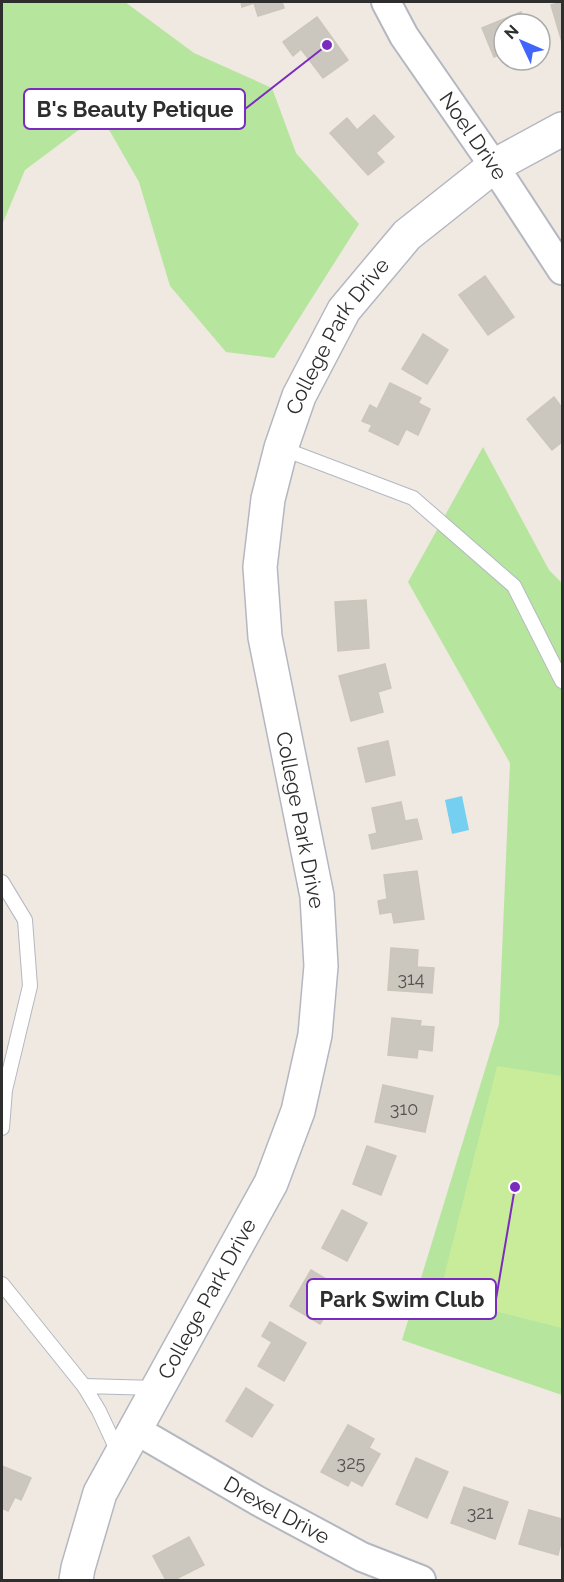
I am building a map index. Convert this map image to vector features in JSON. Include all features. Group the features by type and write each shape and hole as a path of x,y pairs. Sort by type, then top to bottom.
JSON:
{"street":[{"name":"Noel Drive","path":"386,2 404,36 494,166 562,270"},
{"name":"College Park Drive","path":"76,1581 100,1493 271,1183 298,1111 315,1035 321,966 317,896 265,637 260,567 268,499 281,448 299,396 344,310 407,235 494,166 562,129"},
{"name":"Drexel Drive","path":"128,1443 258,1502 362,1557 421,1581"}],"lane":[{"path":"281,448 413,498 514,586 562,681"},
{"path":"2,882 25,920 30,986 5,1090 2,1128"},
{"path":"2,1284 84,1386 99,1411 128,1443"},
{"path":"84,1386 158,1388"}],"green space":[{"path":"2,2 125,2 194,53 272,88 296,153 359,224 274,358 226,352 170,286 139,182 100,114 25,170 2,225"},
{"path":"483,447 549,570 562,583 562,1395 402,1340 499,1024 510,763 408,582"},
{"path":"497,1066 562,1076 562,1328 439,1297"}],"water":[{"path":"462,796 469,830 452,834 445,800"}],"building":[{"path":"241,2 282,2 284,8 258,16 254,3 242,7"},
{"path":"562,2 562,42 551,5"},
{"path":"317,17 348,60 323,78 301,49 293,56 283,42"},
{"path":"492,24 492,52 482,28"},
{"path":"374,115 394,137 376,153 384,162 368,175 330,133 347,118 357,130"},
{"path":"485,276 514,317 488,335 459,295"},
{"path":"423,334 448,350 427,384 402,369"},
{"path":"390,383 421,398 418,403 430,409 418,435 406,429 398,445 369,431 372,425 362,421 370,405 377,409"},
{"path":"554,397 562,408 562,442 552,450 527,419"},
{"path":"366,600 369,648 338,651 335,602"},
{"path":"385,664 391,688 378,692 383,712 351,721 339,676"},
{"path":"388,741 395,775 366,782 358,748"},
{"path":"401,802 405,821 417,819 422,839 372,849 369,835 377,833 372,808"},
{"path":"417,871 424,919 394,923 392,912 380,914 378,901 387,899 384,875"},
{"path":"391,948 418,950 417,967 434,968 432,993 388,990"},
{"path":"392,1018 421,1021 420,1026 434,1027 432,1051 418,1049 417,1058 388,1055"},
{"path":"383,1085 433,1096 425,1132 375,1122"},
{"path":"367,1146 396,1156 381,1195 353,1184"},
{"path":"342,1210 367,1223 347,1261 322,1248"},
{"path":"311,1270 338,1286 337,1289 348,1295 338,1311 331,1307 320,1324 290,1306"},
{"path":"270,1322 306,1343 284,1381 258,1366 272,1342 262,1336"},
{"path":"246,1388 273,1405 252,1437 226,1421"},
{"path":"348,1425 374,1439 369,1448 380,1454 362,1486 351,1480 348,1486 321,1472"},
{"path":"416,1458 448,1472 427,1518 396,1504"},
{"path":"2,1466 31,1478 21,1500 15,1497 8,1511 2,1508"},
{"path":"464,1487 508,1502 495,1539 451,1523"},
{"path":"529,1510 562,1519 562,1538 558,1555 519,1544"},
{"path":"189,1537 204,1565 174,1580 166,1580 153,1556"}],"place":[{"name":"B's Beauty Petique","path":"327,45"},
{"name":"Park Swim Club","path":"515,1187"}]}
